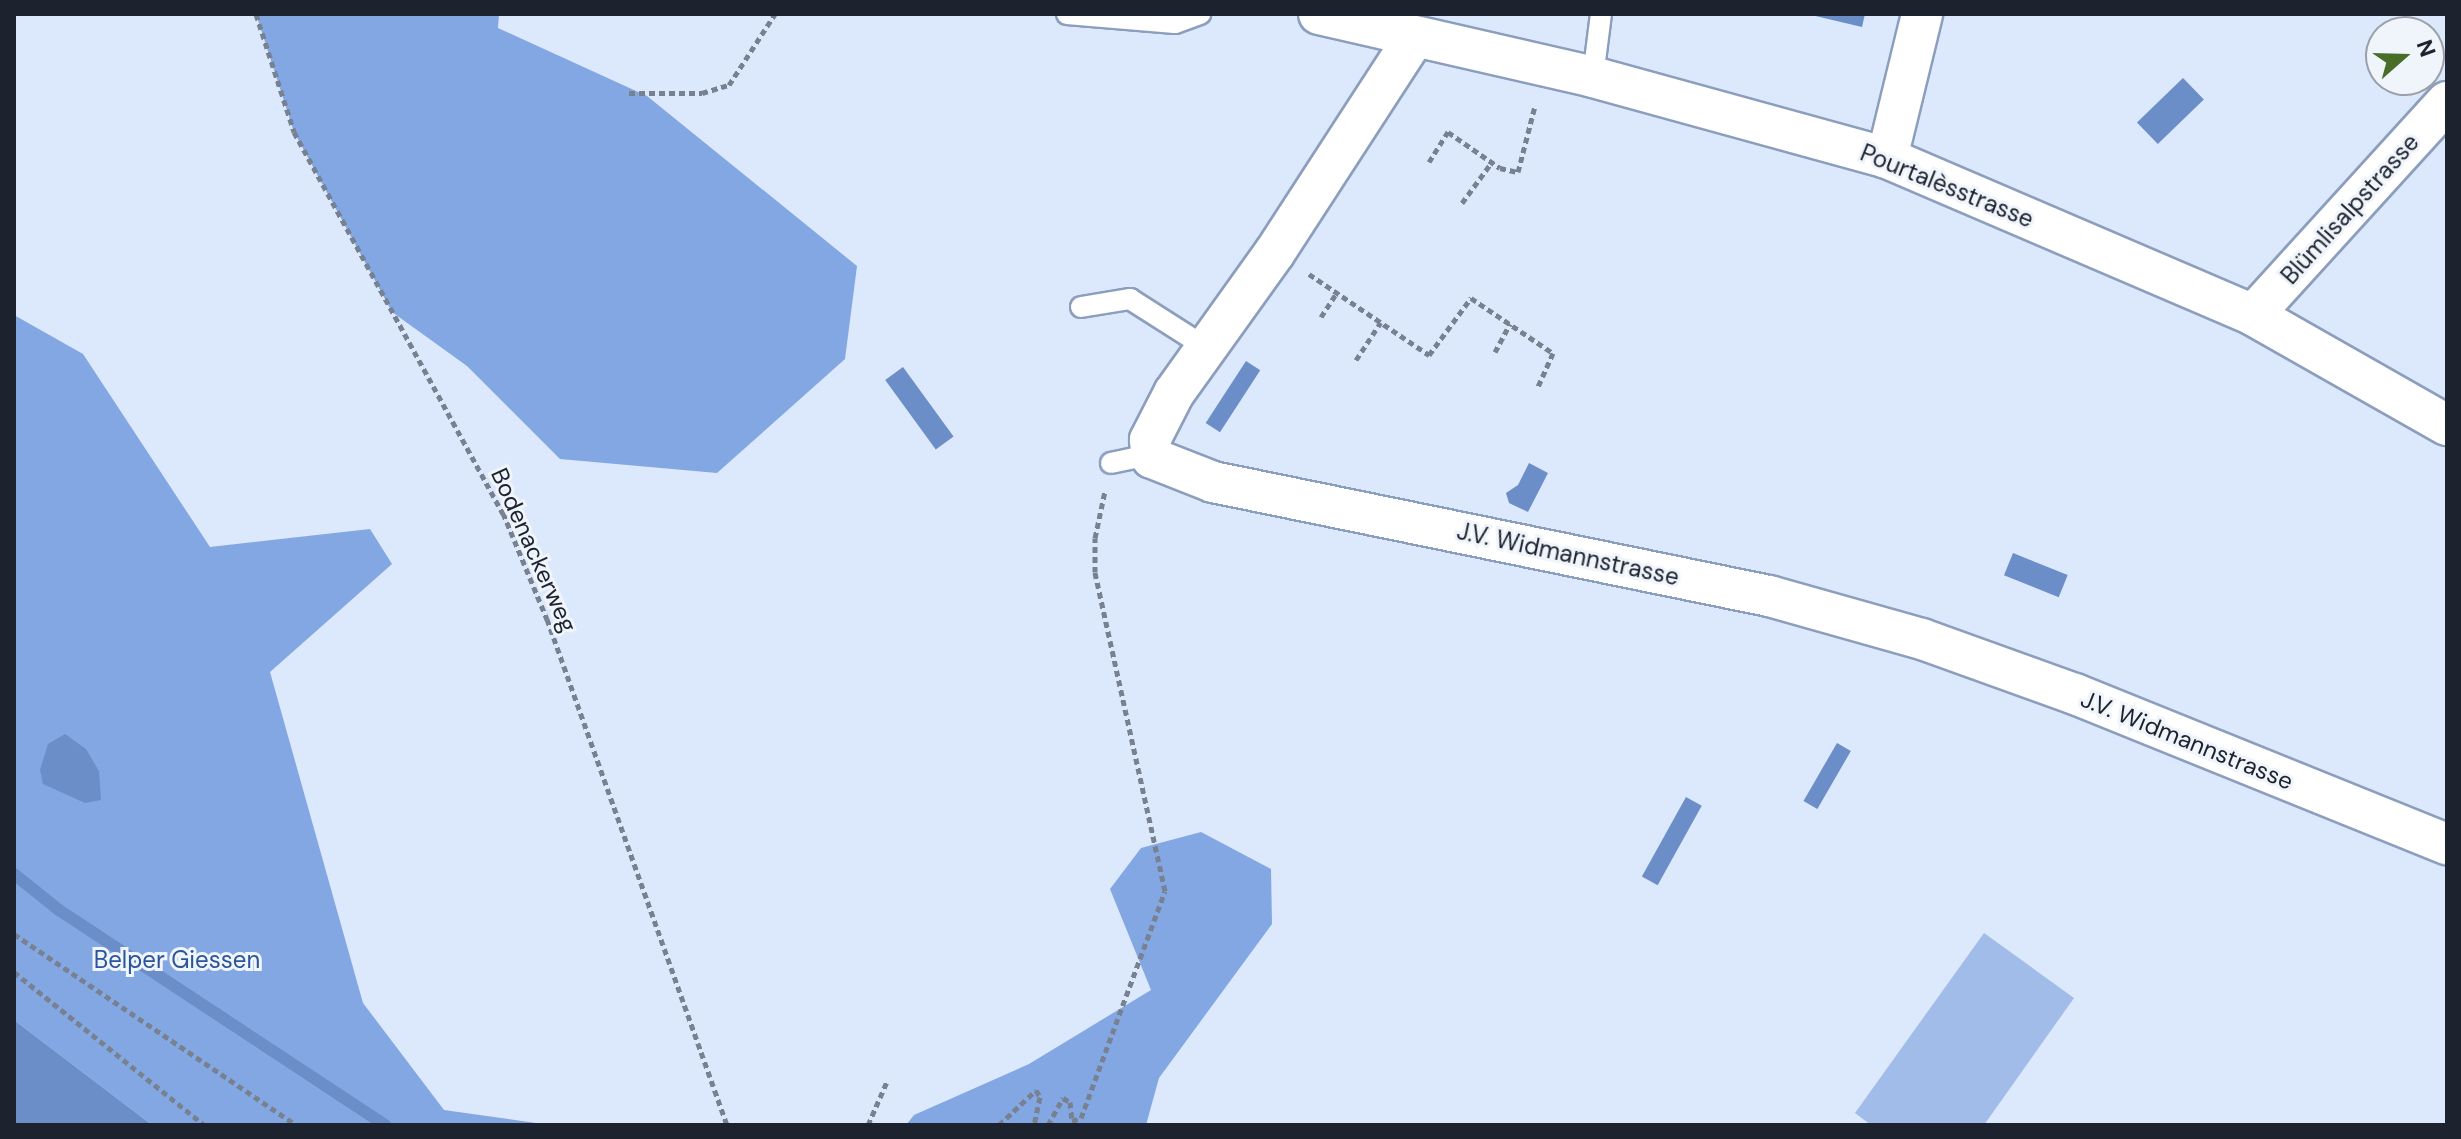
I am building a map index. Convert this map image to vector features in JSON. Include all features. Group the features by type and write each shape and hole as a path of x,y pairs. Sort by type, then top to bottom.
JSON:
{"street":[{"name":"Pourtalèsstrasse","path":"1319,14 1593,77 1887,158 2253,315 2447,425"},
{"path":"1887,158 1922,14"},
{"path":"1150,455 1150,440 1165,407 1275,252 1414,38"},
{"name":"Blümlisalpstrasse","path":"2253,315 2447,102"},
{"name":"J.V. Widmannstrasse","path":"1150,455 1213,482 1769,596 1922,639 2447,844"}],"lane":[{"path":"1067,14 1175,23 1200,14"},
{"path":"1593,77 1601,14"},
{"path":"1081,307 1130,299 1207,348"},
{"path":"1111,463 1150,455"}],"path":[{"name":"Bodenackerweg","path":"256,14 294,132 503,513 547,619 727,1125"},
{"path":"629,93 702,93 729,85 775,14"},
{"path":"1429,162 1448,132 1492,162 1518,172 1545,66"},
{"path":"1462,203 1492,162"},
{"path":"1275,252 1429,355 1471,298 1553,353 1537,389"},
{"path":"1321,317 1337,292"},
{"path":"1356,360 1381,322"},
{"path":"1495,352 1510,324"},
{"path":"1048,1125 1063,1098 1071,1103 1072,1121 1081,1118 1165,891 1095,572 1095,538 1111,463"},
{"path":"14,934 296,1125"},
{"path":"14,972 204,1125"},
{"path":"868,1125 888,1079"},
{"path":"999,1125 1036,1090 1040,1097 1034,1125"}],"shaded area":[{"path":"1807,14 1865,14 1862,27"},
{"path":"2183,78 2204,100 2158,144 2137,122"},
{"path":"1246,361 1260,370 1220,432 1206,423"},
{"path":"903,367 954,437 936,450 885,380"},
{"path":"1529,463 1548,473 1528,512 1509,503 1506,493 1518,485"},
{"path":"2013,553 2068,575 2059,597 2004,575"},
{"path":"65,734 86,749 99,771 101,800 85,803 43,784 40,770 48,744"},
{"path":"1837,743 1851,751 1817,809 1804,801"},
{"path":"1686,797 1702,806 1658,885 1642,877"},
{"path":"1984,933 2074,998 1984,1125 1871,1125 1855,1113"},
{"path":"14,1020 152,1125 14,1125"}],"green space":[{"path":"256,14 499,14 498,28 647,96 857,266 845,359 717,473 560,459 467,366 392,312 294,132"},
{"name":"Belper Giessen","path":"14,315 83,354 210,547 370,529 392,564 270,672 363,1003 444,1110 550,1125 152,1125 14,1020"},
{"path":"1201,832 1271,869 1272,924 1159,1078 1146,1125 906,1125 914,1115 1029,1064 1151,990 1110,889 1141,848"}],"waterway":[{"path":"14,874 59,910 385,1125"}]}
